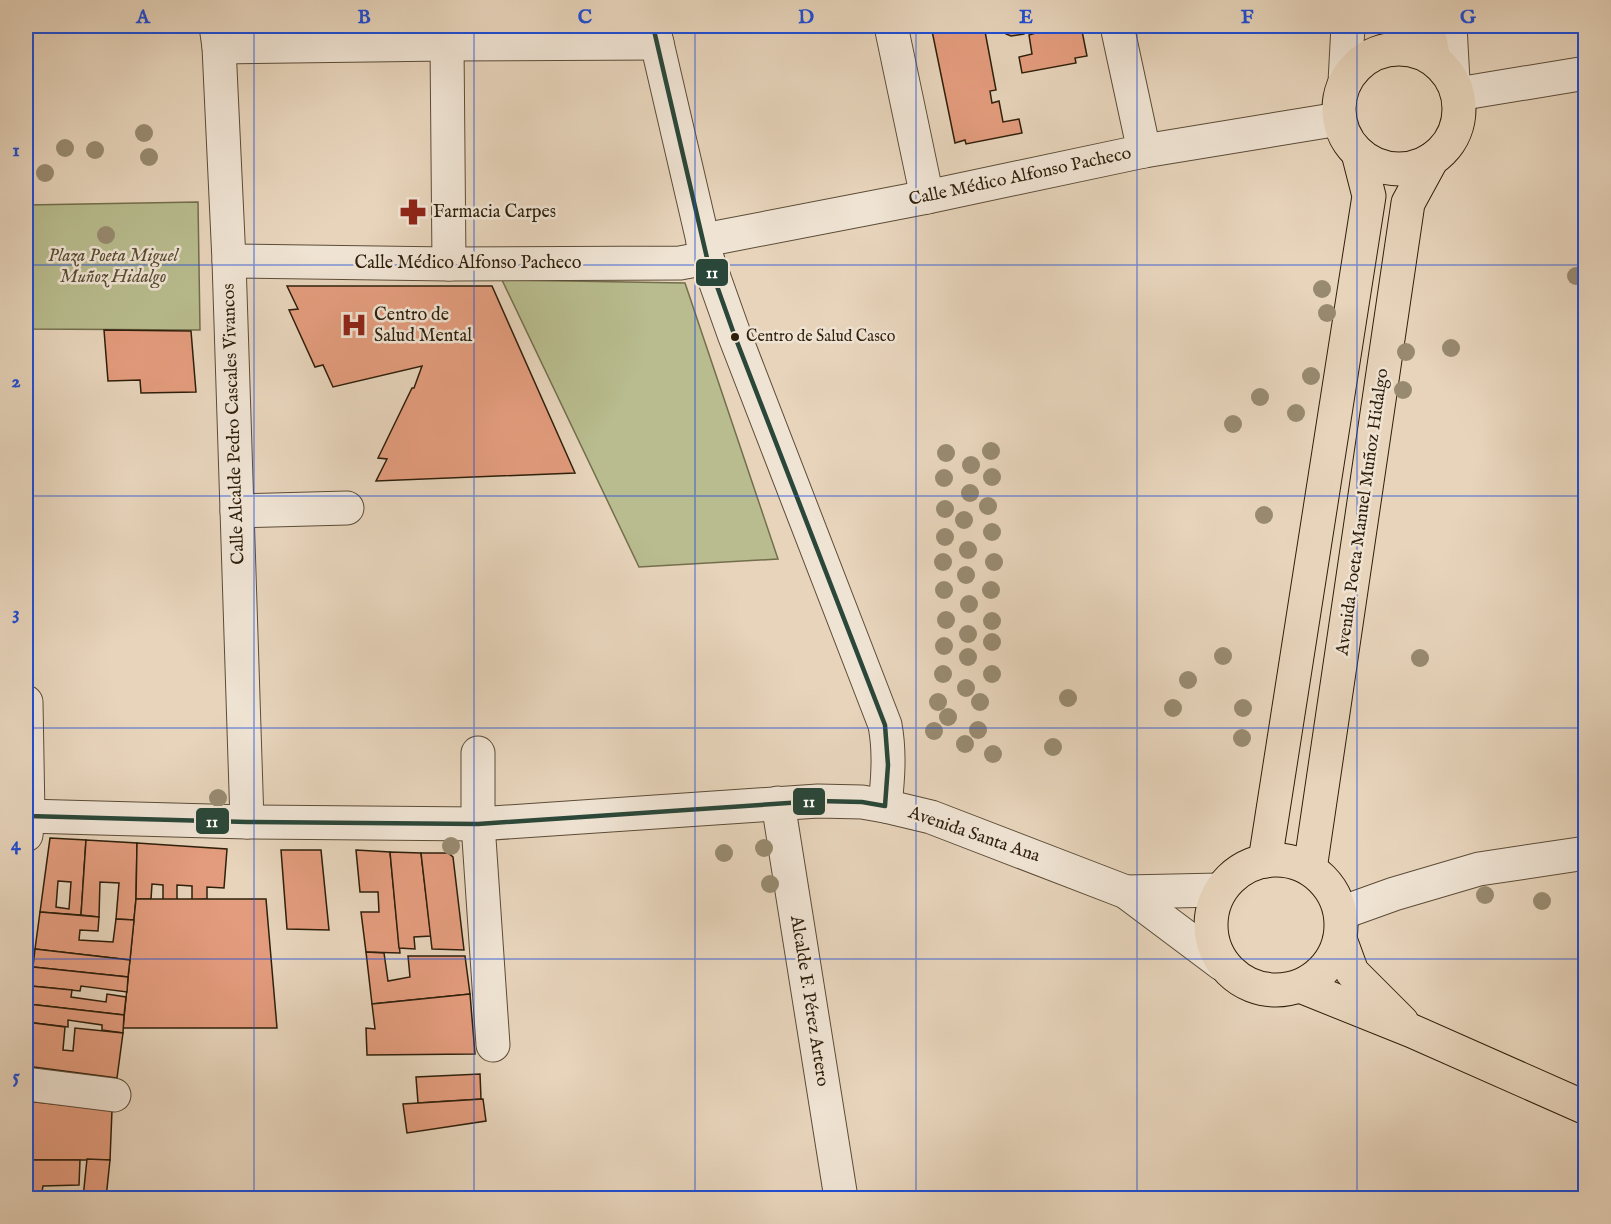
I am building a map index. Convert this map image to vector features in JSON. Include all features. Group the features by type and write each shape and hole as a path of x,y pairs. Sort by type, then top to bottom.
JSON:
{"main road":[{"path":"1373,26 1340,94 1339,119 1349,143 1358,153 1374,164 1394,169 1414,168 1432,159 1446,147 1456,131 1460,112 1427,26"},
{"path":"1353,71 1378,51 1397,48 1417,50 1448,78"},
{"path":"1265,861 1369,196 1358,153"},
{"name":"Avenida Poeta Manuel Muñoz Hidalgo","path":"1310,869 1408,203 1432,159"},
{"path":"1340,926 1332,959 1318,975 1300,986 1279,991 1257,988 1237,979 1222,964 1213,946 1209,927 1212,908 1220,890 1232,876 1247,866 1280,860 1310,869 1324,881 1334,896 1352,972 1412,1031"},
{"path":"1300,986 1412,1031 1586,1108"}],"street":[{"path":"891,26 927,196"},
{"path":"1117,26 1143,151"},
{"path":"1348,26 1353,71"},
{"path":"1450,26 1448,78 1586,73"},
{"path":"217,36 655,34 705,250 734,334 885,725 889,746 889,777 885,806"},
{"path":"446,35 449,264"},
{"name":"Calle Alcalde Pedro Cascales Vivancos","path":"217,36 229,261 247,822"},
{"name":"Calle Médico Alfonso Pacheco","path":"229,261 449,264 680,263 705,250 720,237 1143,151 1339,119"},
{"path":"237,511 347,508"},
{"path":"26,702 26,822"},
{"path":"478,753 477,824 493,1045"},
{"name":"Avenida Santa Ana","path":"26,822 477,824 778,803 862,802 940,820 1126,892"},
{"name":"Alcalde F. Pérez Artero","path":"778,803 840,1198"},
{"path":"1340,926 1394,894 1479,869 1586,853"},
{"path":"1126,892 1220,890"},
{"path":"1126,892 1222,964"},
{"path":"26,1084 114,1095"}],"green space":[{"name":"Plaza Poeta Miguel Muñoz Hidalgo","path":"198,202 200,330 26,329 26,205"},
{"path":"502,280 685,283 778,559 639,567"}],"building":[{"path":"931,26 984,26 996,90 990,91 992,103 999,101 1003,122 1019,119 1022,133 966,144 965,140 955,143"},
{"path":"1004,26 1032,26 1033,28 1027,29 1024,34 1011,36 1006,34"},
{"path":"1081,26 1087,56 1075,58 1076,63 1022,73 1019,57 1032,54 1029,35 1039,32 1038,27"},
{"path":"287,286 492,286 575,473 376,481 387,459 378,458 414,388 422,366 333,387 323,365 315,367 289,310 298,309"},
{"path":"104,330 191,331 196,392 141,393 140,380 108,381"},
{"path":"50,838 86,840 81,915 40,912","holes":["58,881 71,882 69,909 56,907"]},
{"path":"86,840 137,843 134,920 116,919 119,883 100,882 99,917 81,915"},
{"path":"137,843 227,849 224,888 207,887 207,899 192,900 192,886 177,885 177,900 163,900 163,885 152,884 151,899 136,899"},
{"path":"281,850 321,850 329,930 287,929"},
{"path":"356,850 390,852 400,953 366,952 361,912 379,912 378,892 360,892"},
{"path":"390,852 421,853 431,936 414,937 415,949 399,948"},
{"path":"421,853 448,853 453,857 464,950 432,949"},
{"path":"136,899 266,899 277,1028 123,1028"},
{"path":"40,912 99,917 98,931 80,930 79,940 113,942 116,919 134,920 130,960 35,949"},
{"path":"35,949 130,960 128,977 33,967"},
{"path":"366,952 384,953 388,981 410,977 408,956 465,956 470,994 372,1004"},
{"path":"33,967 128,977 127,992 81,986 80,991 31,986"},
{"path":"31,986 72,990 71,997 106,1002 107,994 126,997 124,1015 28,1004"},
{"path":"470,994 475,1054 367,1055 366,1028 375,1029 372,1004"},
{"path":"28,1004 124,1015 123,1033 102,1030 102,1025 68,1020 68,1027 26,1022"},
{"path":"26,1022 65,1027 63,1050 73,1051 75,1028 123,1033 117,1078 26,1066"},
{"path":"480,1074 481,1099 418,1103 416,1077"},
{"path":"483,1099 486,1121 407,1133 403,1104"},
{"path":"26,1101 112,1110 110,1160 26,1160"},
{"path":"87,1159 110,1160 106,1198 83,1198"},
{"path":"26,1160 80,1160 79,1185 43,1186 41,1198 26,1198"}],"transit line":[{"name":"11","path":"26,702 28,816 247,822 478,824 818,801 862,802 885,806 888,765 885,725 734,334 707,258 653,26"}],"place":[{"name":"Farmacia Carpes","path":"413,212"},
{"name":"Centro de Salud Mental","path":"354,325"},
{"name":"Centro de Salud Casco","path":"735,337"}]}
